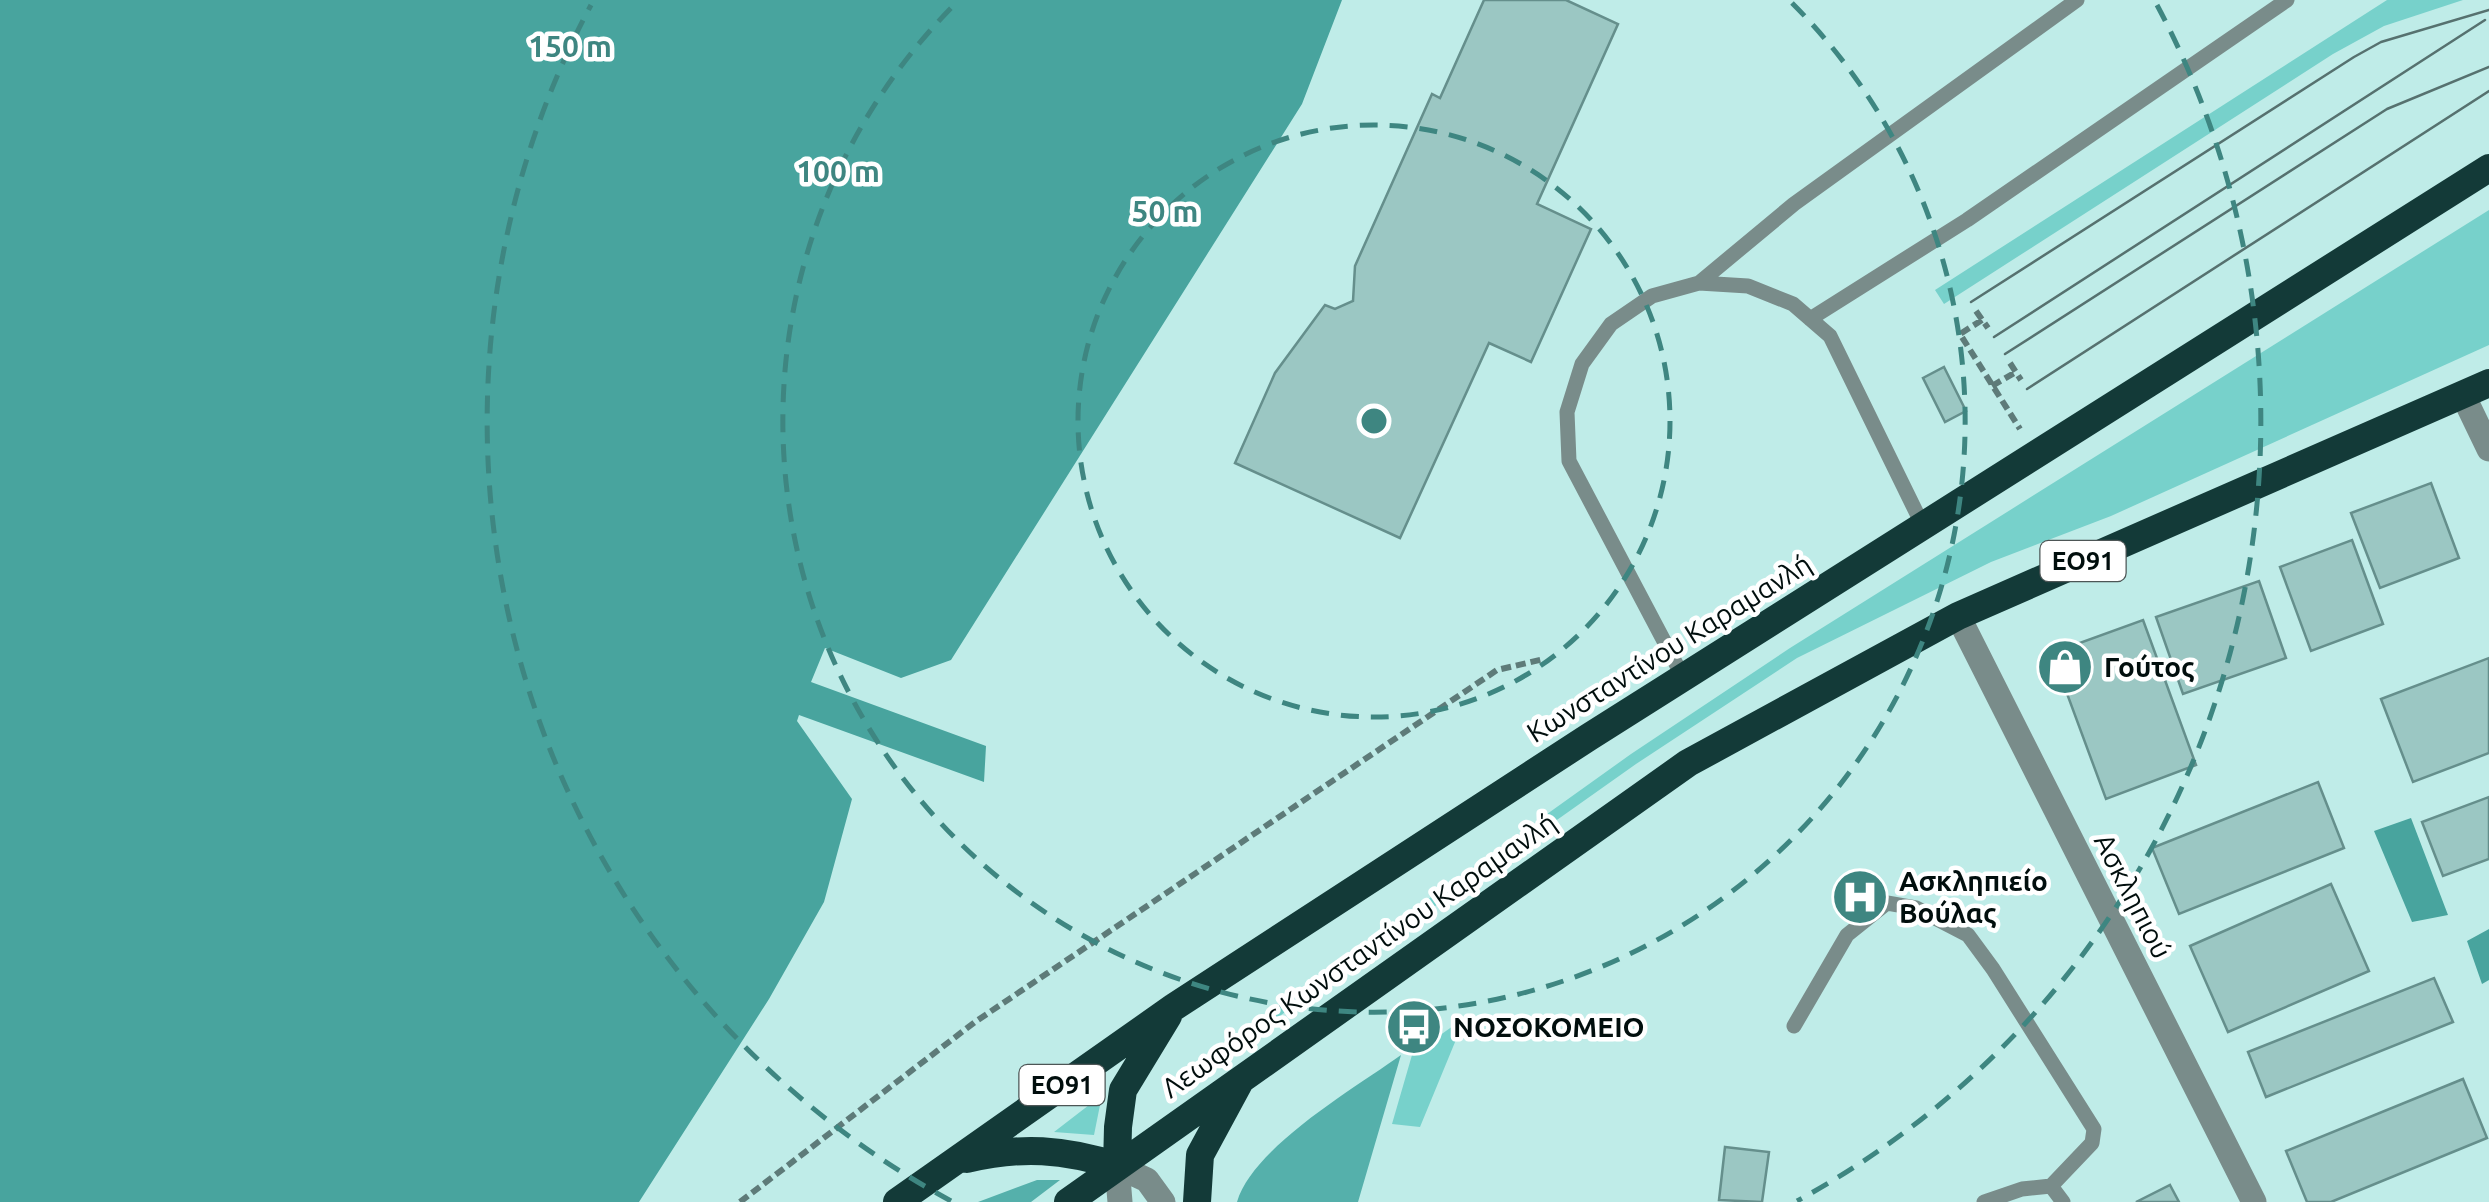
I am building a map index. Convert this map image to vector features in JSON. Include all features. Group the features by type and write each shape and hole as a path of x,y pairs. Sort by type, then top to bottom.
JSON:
{"highway":[{"name":"Κωνσταντίνου Καραμανλή","path":"897,1202 1174,1007 1683,677 2489,168"},
{"name":"ΕΟ91","path":"1958,616 2489,383"},
{"name":"Λεωφόρος Κωνσταντίνου Καραμανλή","path":"1068,1202 1688,763 1958,616"},
{"path":"950,1163 1009,1149 1080,1154 1117,1166 1124,1090 1174,1007"},
{"path":"1198,1202 1200,1155 1243,1076"}],"street":[{"path":"2463,394 2489,449"},
{"name":"Ασκληπιού","path":"1958,616 2254,1202"},
{"path":"1117,1166 1120,1202"},
{"path":"1117,1166 1146,1180 1163,1202"}],"lane":[{"path":"1699,283 1794,204 2076,0"},
{"path":"1810,319 1967,220 2286,0"},
{"path":"1683,677 1569,461 1567,412 1582,364 1611,324 1652,296 1699,283 1748,286 1793,304 1830,336 1922,526"},
{"path":"1794,1026 1848,935 1887,903 1916,908 1968,935 2094,1129 2092,1142 2051,1186 2022,1189 1984,1202"},
{"path":"2051,1186 2063,1202"}],"path":[{"path":"1976,311 1988,328"},
{"path":"1982,320 1960,334 2036,455"},
{"path":"2010,363 2021,380"},
{"path":"1992,386 2016,372"},
{"path":"740,1202 975,1022 1496,670 1544,659"}],"shaded area":[{"path":"0,0 1342,0 1302,104 951,660 901,678 825,648 811,682 986,746 984,782 799,715 797,721 852,799 824,902 769,999 639,1202 0,1202"},
{"path":"2387,0 2463,0 2384,26 2333,54 1944,304 1935,290"},
{"path":"2489,210 2489,345 2111,516 1991,562 1797,658 1636,764 1209,1066 1205,1059 1631,754 1790,648"},
{"path":"2411,818 2448,915 2412,922 2374,831"},
{"path":"2489,929 2489,980 2482,984 2467,941"},
{"path":"1453,1026 1460,1030 1420,1127 1392,1124 1412,1055"},
{"path":"1401,1055 1358,1202 1237,1202 1247,1181 1284,1140"},
{"path":"1102,1095 1094,1135 1054,1132"},
{"path":"1037,1180 1060,1180 1031,1202 978,1202"}],"building":[{"path":"1484,0 1566,0 1618,24 1537,204 1591,229 1531,362 1489,343 1400,538 1235,463 1275,373 1325,305 1335,309 1353,301 1355,266 1432,94 1440,98"},
{"path":"1944,367 1966,411 1945,422 1923,378"},
{"path":"2431,483 2459,558 2380,588 2351,513"},
{"path":"2352,540 2383,624 2311,651 2280,567"},
{"path":"2259,581 2286,658 2183,694 2156,617"},
{"path":"2143,620 2196,765 2106,799 2052,653"},
{"path":"2489,658 2489,753 2413,782 2381,699"},
{"path":"2318,782 2344,848 2179,914 2152,848"},
{"path":"2489,797 2489,859 2443,876 2422,822"},
{"path":"2331,884 2369,971 2228,1032 2190,946"},
{"path":"2434,978 2453,1022 2266,1097 2248,1052"},
{"path":"2463,1079 2487,1138 2331,1202 2307,1202 2286,1151"},
{"path":"1725,1147 1769,1152 1762,1202 1719,1200"},
{"path":"2170,1185 2179,1202 2136,1202"}],"tram line":[{"path":"1971,302 2354,57 2381,42 2489,10"},
{"path":"1994,337 2485,20"},
{"path":"2005,354 2387,109 2489,67"},
{"path":"2027,389 2489,91"}],"place":[{"name":"Γούτος","path":"2065,667"},
{"name":"Ασκληπιείο Βούλας","path":"1860,897"},
{"name":"ΝΟΣΟΚΟΜΕΙΟ","path":"1414,1027"}]}
